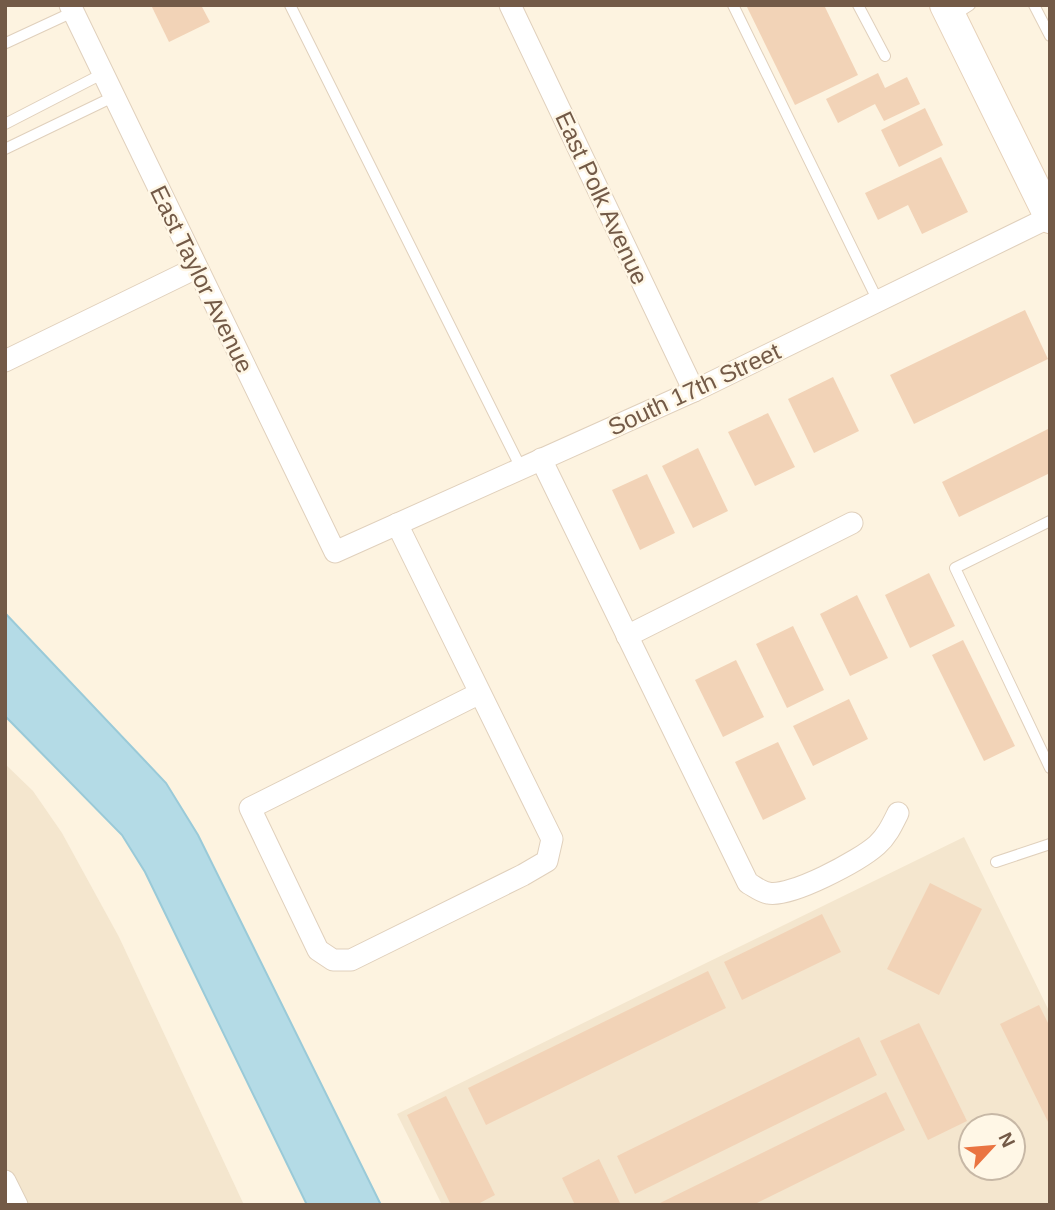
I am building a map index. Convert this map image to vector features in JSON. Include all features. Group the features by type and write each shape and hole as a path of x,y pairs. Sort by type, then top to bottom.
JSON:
{"main road":[{"path":"955,9 1050,218"}],"street":[{"name":"East Polk Avenue","path":"510,5 694,391"},
{"name":"East Taylor Avenue","path":"72,9 335,552"},
{"name":"South 17th Street","path":"335,552 694,391 1050,218"},
{"path":"5,361 196,268"},
{"path":"541,459 748,883 766,893 782,894 796,888 875,846 886,836 898,813"},
{"path":"628,636 852,523"},
{"path":"397,524 552,839 547,861 351,960 333,960 318,950 250,808 480,693"},
{"path":"5,1181 17,1205"}],"lane":[{"path":"290,5 521,468"},
{"path":"733,5 878,301"},
{"path":"858,5 885,56"},
{"path":"1034,5 1050,36"},
{"path":"5,43 72,9"},
{"path":"5,124 102,74"},
{"path":"5,149 113,97"},
{"path":"1050,522 955,568 1050,768"},
{"path":"996,862 1050,844"}],"shaded area":[{"path":"5,764 33,791 62,833 119,937 244,1205 5,1205"},
{"path":"964,837 1050,1013 1050,1205 442,1205 397,1114"}],"water":[{"path":"5,613 166,783 198,835 381,1205 307,1205 145,872 122,835 5,716"}],"building":[{"path":"151,5 201,5 210,22 169,42"},
{"path":"746,5 824,5 858,75 795,105"},
{"path":"878,73 885,88 907,77 920,104 884,121 875,104 838,123 826,99"},
{"path":"925,108 943,145 899,167 881,130"},
{"path":"941,157 968,212 922,234 908,205 878,220 865,193"},
{"path":"1025,310 1048,359 914,424 890,375"},
{"path":"833,377 859,431 814,453 788,399"},
{"path":"768,413 795,467 755,486 728,432"},
{"path":"1050,428 1050,473 959,517 942,482"},
{"path":"698,448 728,511 693,528 662,466"},
{"path":"647,474 675,533 640,550 612,490"},
{"path":"929,573 955,626 910,648 885,595"},
{"path":"857,595 888,658 850,676 820,614"},
{"path":"793,626 824,690 787,708 756,644"},
{"path":"963,640 1015,746 984,761 932,655"},
{"path":"736,660 764,717 723,737 695,680"},
{"path":"849,699 868,739 813,766 793,726"},
{"path":"778,742 806,799 763,820 735,762"},
{"path":"930,883 982,909 939,995 887,969"},
{"path":"822,914 841,952 742,1000 724,962"},
{"path":"708,971 726,1008 486,1125 468,1088"},
{"path":"1039,1005 1050,1027 1050,1126 1000,1024"},
{"path":"919,1023 963,1112 957,1112 957,1126 928,1140 880,1041"},
{"path":"859,1037 877,1075 635,1194 617,1156"},
{"path":"886,1092 905,1130 753,1205 656,1205"},
{"path":"446,1096 495,1195 476,1205 451,1205 407,1115"},
{"path":"599,1159 621,1205 575,1205 562,1178"}]}
